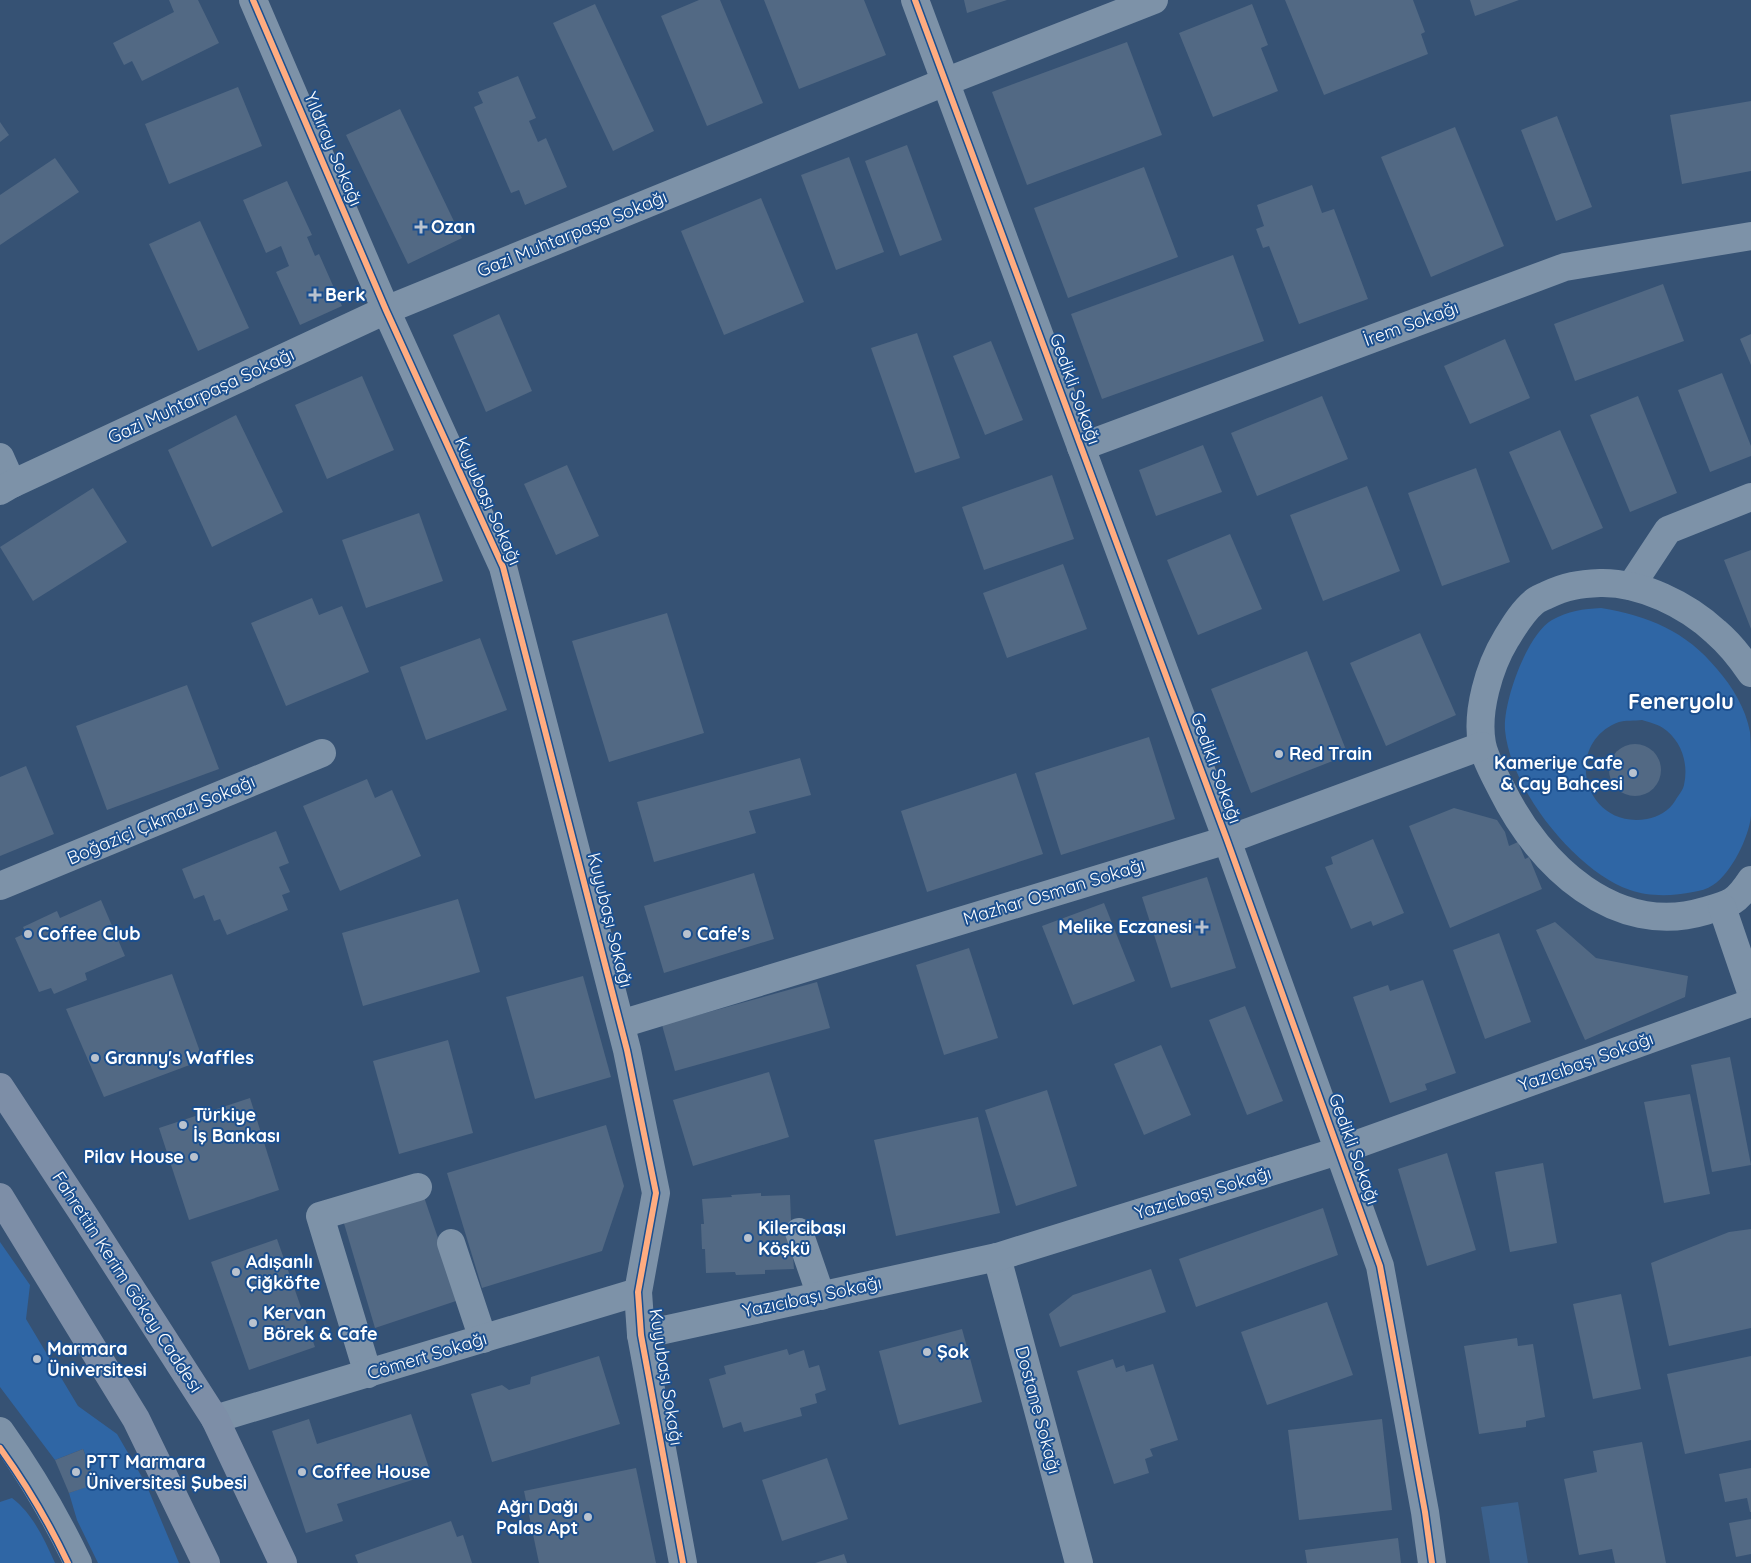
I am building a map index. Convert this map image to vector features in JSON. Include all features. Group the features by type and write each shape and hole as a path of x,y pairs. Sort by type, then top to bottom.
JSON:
{"main road":[{"name":"Fahrettin Kerim Gökay Caddesi","path":"0,1087 215,1419 283,1563"},
{"path":"0,1197 136,1418 206,1563"}],"street":[{"name":"Yıldıray Sokağı","path":"253,0 386,310"},
{"name":"Gedikli Sokağı","path":"915,0 1227,840 1380,1266 1425,1512 1432,1563"},
{"name":"Gazi Muhtarpaşa Sokağı","path":"6,487 386,310 945,82 1154,0"},
{"name":"İrem Sokağı","path":"1081,447 1565,267 1751,236"},
{"name":"Kuyubaşı Sokağı","path":"386,310 503,567 621,1024 656,1193 638,1292 641,1335 683,1563"},
{"path":"0,457 6,487"},
{"path":"1630,586 1668,530 1751,497"},
{"path":"1751,674 1738,654 1716,631 1691,612 1662,598 1630,586 1601,583 1566,586 1535,601 1516,622 1506,638 1490,673 1484,700 1481,728 1482,746 1495,778 1522,826 1539,848 1579,886 1598,899 1624,911 1651,915 1679,916 1730,904 1744,891 1751,880"},
{"name":"Mazhar Osman Sokağı","path":"621,1024 1227,840 1482,746"},
{"name":"Boğaziçi Çıkmazı Sokağı","path":"0,886 322,753"},
{"path":"1722,907 1750,1005"},
{"name":"Yazıcıbaşı Sokağı","path":"641,1335 997,1257 1338,1151 1750,1005"},
{"path":"368,1374 320,1216 418,1187"},
{"path":"0,1208 22,1234"},
{"path":"799,1232 821,1296"},
{"path":"451,1243 483,1339"},
{"name":"Dostane Sokağı","path":"997,1257 1079,1563"},
{"name":"Cömert Sokağı","path":"215,1419 638,1292"},
{"path":"0,1431 23,1462 78,1563"}],"shaded area":[{"path":"1601,608 1635,616 1665,627 1692,645 1723,676 1738,698 1748,723 1751,741 1750,825 1738,854 1726,873 1720,880 1706,889 1696,892 1653,895 1630,890 1609,880 1588,865 1549,825 1532,801 1519,777 1510,753 1505,730 1508,703 1518,670 1534,639 1543,628 1558,617 1582,610","holes":["1642,720 1663,728 1675,739 1684,760 1684,785 1673,805 1663,813 1647,819 1625,819 1608,811 1595,799 1588,782 1586,765 1590,748 1601,733 1619,722"]},
{"path":"0,1242 30,1285 26,1319 78,1406 117,1434 146,1484 179,1563 98,1563 77,1520 69,1493 96,1483 83,1449 55,1460 0,1387"},
{"path":"12,1498 32,1519 55,1563 0,1563 0,1502"},
{"path":"1518,1502 1528,1563 1490,1563 1481,1507"}],"building":[{"path":"169,0 198,0 219,43 142,81 132,61 124,65 113,43 174,12"},
{"path":"699,0 720,0 763,103 707,126 661,16"},
{"path":"764,0 864,0 886,55 799,89"},
{"path":"964,0 1007,0 967,13"},
{"path":"1285,0 1413,0 1425,32 1421,34 1428,54 1324,95"},
{"path":"1470,0 1519,0 1475,16"},
{"path":"595,4 654,131 613,151 553,23"},
{"path":"1252,4 1268,45 1261,48 1278,91 1213,117 1179,33"},
{"path":"1127,42 1162,135 1027,185 992,92"},
{"path":"518,76 536,118 529,121 538,142 546,138 567,187 525,205 519,190 511,193 474,107 483,103 478,92"},
{"path":"238,87 262,146 169,184 145,124"},
{"path":"1751,101 1751,171 1682,184 1670,115"},
{"path":"400,109 462,238 408,264 346,135"},
{"path":"1557,116 1592,207 1556,221 1521,130"},
{"path":"0,122 9,135 0,142"},
{"path":"1455,127 1504,246 1431,277 1381,157"},
{"path":"907,145 942,240 900,256 865,161"},
{"path":"849,157 884,252 836,270 801,175"},
{"path":"55,158 79,192 0,245 0,195"},
{"path":"1144,167 1178,257 1068,298 1034,208"},
{"path":"287,181 312,235 307,237 315,256 319,254 342,306 300,325 276,272 289,266 281,246 266,253 243,200"},
{"path":"1312,185 1322,213 1334,209 1368,299 1299,324 1269,246 1263,248 1256,229 1264,226 1257,205"},
{"path":"761,198 804,302 724,335 681,231"},
{"path":"200,221 249,328 198,351 149,244"},
{"path":"1233,255 1264,341 1102,399 1071,314"},
{"path":"1663,284 1684,341 1575,381 1554,324"},
{"path":"499,314 532,391 486,412 453,335"},
{"path":"917,333 960,458 915,473 871,348"},
{"path":"1751,334 1751,365 1740,339"},
{"path":"1505,339 1530,398 1470,424 1444,366"},
{"path":"991,341 1023,420 985,435 953,356"},
{"path":"1722,373 1751,446 1751,456 1710,472 1678,390"},
{"path":"362,376 394,450 327,479 295,405"},
{"path":"1322,396 1348,459 1257,496 1231,433"},
{"path":"1638,396 1677,493 1630,512 1590,415"},
{"path":"236,415 283,512 212,547 168,450"},
{"path":"1560,430 1603,528 1552,550 1509,452"},
{"path":"1203,445 1222,492 1156,516 1139,470"},
{"path":"567,465 599,536 556,555 524,484"},
{"path":"1476,468 1510,562 1442,586 1408,493"},
{"path":"1052,475 1074,539 984,570 962,507"},
{"path":"1367,486 1400,571 1323,601 1290,515"},
{"path":"93,488 127,542 33,601 0,547"},
{"path":"419,513 443,581 366,608 342,540"},
{"path":"1230,534 1262,609 1198,635 1167,560"},
{"path":"1751,550 1751,629 1724,560"},
{"path":"1063,564 1087,629 1007,658 983,593"},
{"path":"312,598 319,615 342,606 369,672 286,706 251,623"},
{"path":"667,613 704,733 609,762 572,641"},
{"path":"1420,633 1456,715 1386,746 1350,663"},
{"path":"480,638 507,710 426,740 400,667"},
{"path":"1307,651 1348,755 1251,793 1211,689"},
{"path":"187,685 219,769 107,810 76,726"},
{"path":"1149,737 1175,819 1061,855 1035,773"},
{"path":"1630,744 1640,744 1654,751 1661,765 1661,775 1654,789 1640,796 1630,796 1620,792 1613,785 1609,775 1609,765 1613,755 1620,748"},
{"path":"800,758 811,795 749,811 756,833 654,862 637,802"},
{"path":"26,766 54,834 0,856 0,777"},
{"path":"1016,773 1043,854 927,892 901,811"},
{"path":"367,779 375,798 392,790 421,856 340,891 303,806"},
{"path":"1454,808 1497,820 1505,832 1509,846 1518,842 1525,859 1529,857 1542,889 1450,928 1409,826"},
{"path":"276,831 289,863 279,867 290,892 282,895 288,910 227,935 220,919 214,921 204,895 194,899 182,869"},
{"path":"1373,839 1404,913 1373,926 1371,921 1351,929 1325,867 1333,864 1331,857"},
{"path":"754,873 774,939 664,973 644,906"},
{"path":"1207,877 1236,968 1171,988 1142,897"},
{"path":"458,899 480,972 363,1006 342,933"},
{"path":"101,900 125,956 85,973 87,980 54,994 51,988 39,992 15,938 26,933 23,927 57,911 60,918"},
{"path":"1104,903 1135,981 1073,1005 1042,926"},
{"path":"1555,922 1596,958 1688,976 1685,997 1585,1040 1536,930"},
{"path":"1499,933 1531,1022 1485,1039 1453,950"},
{"path":"969,948 998,1038 944,1055 916,965"},
{"path":"172,974 203,1060 104,1097 66,1009"},
{"path":"583,976 611,1077 535,1099 506,997"},
{"path":"1423,980 1456,1073 1425,1084 1427,1090 1390,1103 1353,997 1388,985 1390,991"},
{"path":"817,982 830,1028 675,1071 662,1025"},
{"path":"1245,1006 1283,1101 1247,1115 1209,1020"},
{"path":"448,1040 473,1133 399,1154 373,1061"},
{"path":"1161,1045 1191,1115 1144,1135 1114,1064"},
{"path":"1730,1057 1751,1165 1712,1172 1691,1065"},
{"path":"769,1072 789,1137 693,1166 673,1100"},
{"path":"1047,1090 1077,1186 1016,1206 985,1110"},
{"path":"1690,1094 1710,1194 1664,1203 1644,1102"},
{"path":"250,1098 279,1190 189,1220 159,1128"},
{"path":"978,1117 1000,1213 896,1236 874,1140"},
{"path":"606,1125 624,1186 602,1251 482,1288 447,1173"},
{"path":"1447,1153 1476,1250 1427,1266 1398,1169"},
{"path":"1543,1163 1557,1243 1510,1252 1495,1172"},
{"name":"Kilercibaşı Köşkü","path":"761,1193 761,1196 790,1195 791,1220 795,1219 792,1244 794,1269 765,1270 765,1274 706,1273 705,1249 702,1249 701,1224 704,1224 702,1199"},
{"path":"423,1194 459,1300 375,1328 343,1220"},
{"path":"1323,1208 1338,1255 1196,1307 1179,1259"},
{"path":"1751,1229 1751,1328 1669,1346 1651,1263 1729,1232"},
{"path":"277,1239 315,1347 249,1370 211,1262"},
{"path":"1151,1269 1166,1312 1060,1347 1049,1314 1073,1295"},
{"path":"1621,1294 1641,1389 1593,1399 1573,1304"},
{"path":"1327,1302 1353,1375 1267,1405 1241,1332"},
{"path":"962,1329 982,1402 899,1425 879,1351"},
{"path":"1517,1338 1518,1346 1533,1344 1545,1417 1526,1421 1526,1427 1479,1434 1464,1346"},
{"path":"787,1349 789,1355 804,1350 809,1368 819,1365 826,1390 815,1394 817,1403 800,1408 802,1416 744,1432 741,1422 723,1428 709,1379 726,1374 724,1366"},
{"path":"599,1356 620,1424 492,1462 471,1394 502,1385 509,1390 530,1384 531,1377"},
{"path":"1751,1356 1751,1440 1685,1454 1667,1374"},
{"path":"1113,1359 1116,1368 1124,1365 1126,1372 1153,1364 1178,1440 1150,1449 1153,1456 1145,1459 1149,1473 1114,1484 1077,1371"},
{"path":"411,1414 431,1474 337,1504 343,1521 306,1533 272,1431 309,1419 317,1444"},
{"path":"1382,1419 1392,1510 1299,1520 1288,1430"},
{"path":"1642,1442 1666,1563 1615,1563 1612,1549 1579,1555 1564,1479 1597,1472 1593,1451"},
{"name":"PTT Marmara Üniversitesi Şubesi","path":"83,1449 96,1484 69,1493 55,1460"},
{"path":"827,1458 848,1519 782,1541 762,1480"},
{"name":"Ağrı Dağı Palas Apt","path":"636,1468 656,1563 539,1563 524,1491"},
{"path":"1751,1468 1750,1512 1747,1498 1725,1502 1719,1474"},
{"path":"1751,1519 1751,1554 1736,1557 1729,1523"},
{"path":"451,1521 457,1537 463,1535 472,1563 358,1563 355,1555"},
{"path":"1398,1538 1401,1563 1307,1563 1305,1550"},
{"path":"844,1554 847,1563 815,1563"}],"cycle path":[{"path":"253,0 386,310 503,567 627,1050 656,1193 638,1292 641,1335 683,1563"},
{"path":"915,0 1227,840 1380,1266 1425,1512 1432,1563"},
{"path":"0,1448 37,1504 68,1563"}],"place":[{"name":"Ozan","path":"421,227"},
{"name":"Berk","path":"315,295"},
{"name":"Red Train","path":"1279,754"},
{"name":"Kameriye Cafe & Çay Bahçesi","path":"1633,773"},
{"name":"Melike Eczanesi","path":"1202,927"},
{"name":"Coffee Club","path":"28,934"},
{"name":"Cafe's","path":"687,934"},
{"name":"Granny's Waffles","path":"95,1058"},
{"name":"Türkiye İş Bankası","path":"183,1125"},
{"name":"Pilav House","path":"194,1157"},
{"name":"Kilercibaşı Köşkü","path":"748,1238"},
{"name":"Adışanlı Çiğköfte","path":"236,1272"},
{"name":"Kervan Börek & Cafe","path":"253,1323"},
{"name":"Şok","path":"927,1352"},
{"name":"Marmara Üniversitesi","path":"37,1359"},
{"name":"PTT Marmara Üniversitesi Şubesi","path":"76,1472"},
{"name":"Coffee House","path":"302,1472"},
{"name":"Ağrı Dağı Palas Apt","path":"588,1517"}],"district":[{"name":"Feneryolu","path":"1681,701"}]}
